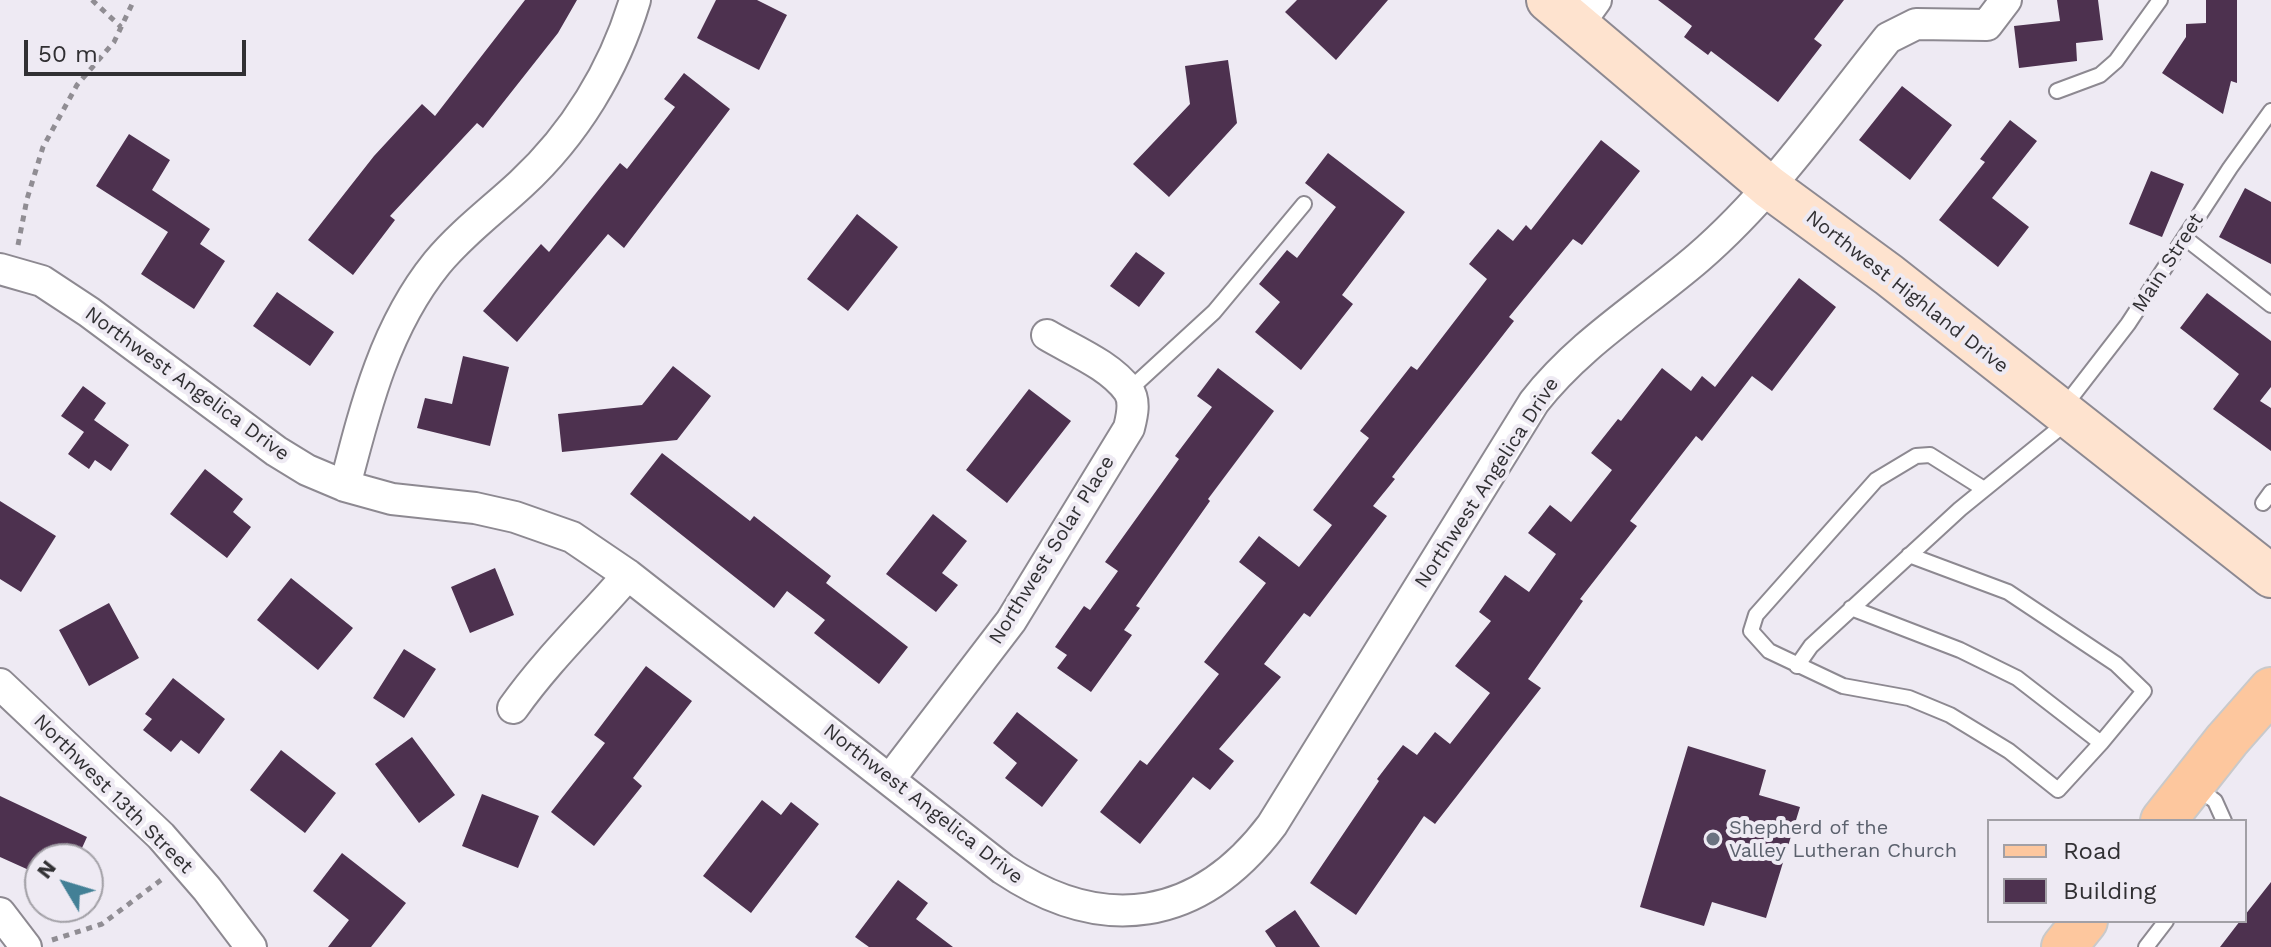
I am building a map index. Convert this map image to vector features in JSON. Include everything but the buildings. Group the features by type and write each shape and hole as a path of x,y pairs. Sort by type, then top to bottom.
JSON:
{"main road":[{"name":"Northwest Highland Drive","path":"1574,8 1769,187 1889,275 2271,576"},
{"path":"2165,819 2271,690"},
{"path":"2064,947 2083,923"}],"street":[{"path":"345,486 365,409 389,343 408,306 456,241 523,182 563,138 590,101 610,65 627,28 635,0"},
{"name":"Northwest Angelica Drive","path":"3,269 42,281 89,312 276,451 307,470 345,486 392,499 475,508 515,517 572,537 628,575 1027,885 1068,903 1096,909 1149,909 1188,898 1223,877 1255,848 1526,415 1555,375 1580,350 1699,257 1769,187 1888,38 1916,24 1987,25 2006,0"},
{"path":"1047,335 1103,369 1128,391"},
{"name":"Northwest Solar Place","path":"890,779 1011,621 1129,428 1133,414 1128,391"},
{"path":"513,708 541,669 628,575"},
{"name":"Northwest 13th Street","path":"0,684 128,804 185,864 251,947"},
{"path":"0,913 36,945"}],"lane":[{"path":"2057,91 2100,75 2116,61 2160,0"},
{"name":"Main Street","path":"1797,666 1811,646 1851,608 2066,416 2271,111"},
{"path":"1128,391 1214,312 1304,204"},
{"path":"2185,238 2271,305"},
{"path":"1909,555 2008,592 2116,664 2144,691 2058,790 2009,751 1950,715 1909,698 1843,686 1769,651 1751,631 1756,615 1876,480 1916,456 1930,455 1984,489"},
{"path":"1851,608 1960,650 2017,678 2101,743"},
{"path":"2192,784 2215,801 2223,819"},
{"path":"2146,947 2164,923"}],"path":[{"path":"92,0 121,27"},
{"path":"3,269 20,241 27,199 43,147 77,85 114,42 134,0"},
{"path":"36,945 102,924 185,864"}],"place":[{"name":"Shepherd of the Valley Lutheran Church","path":"1713,839"}]}
